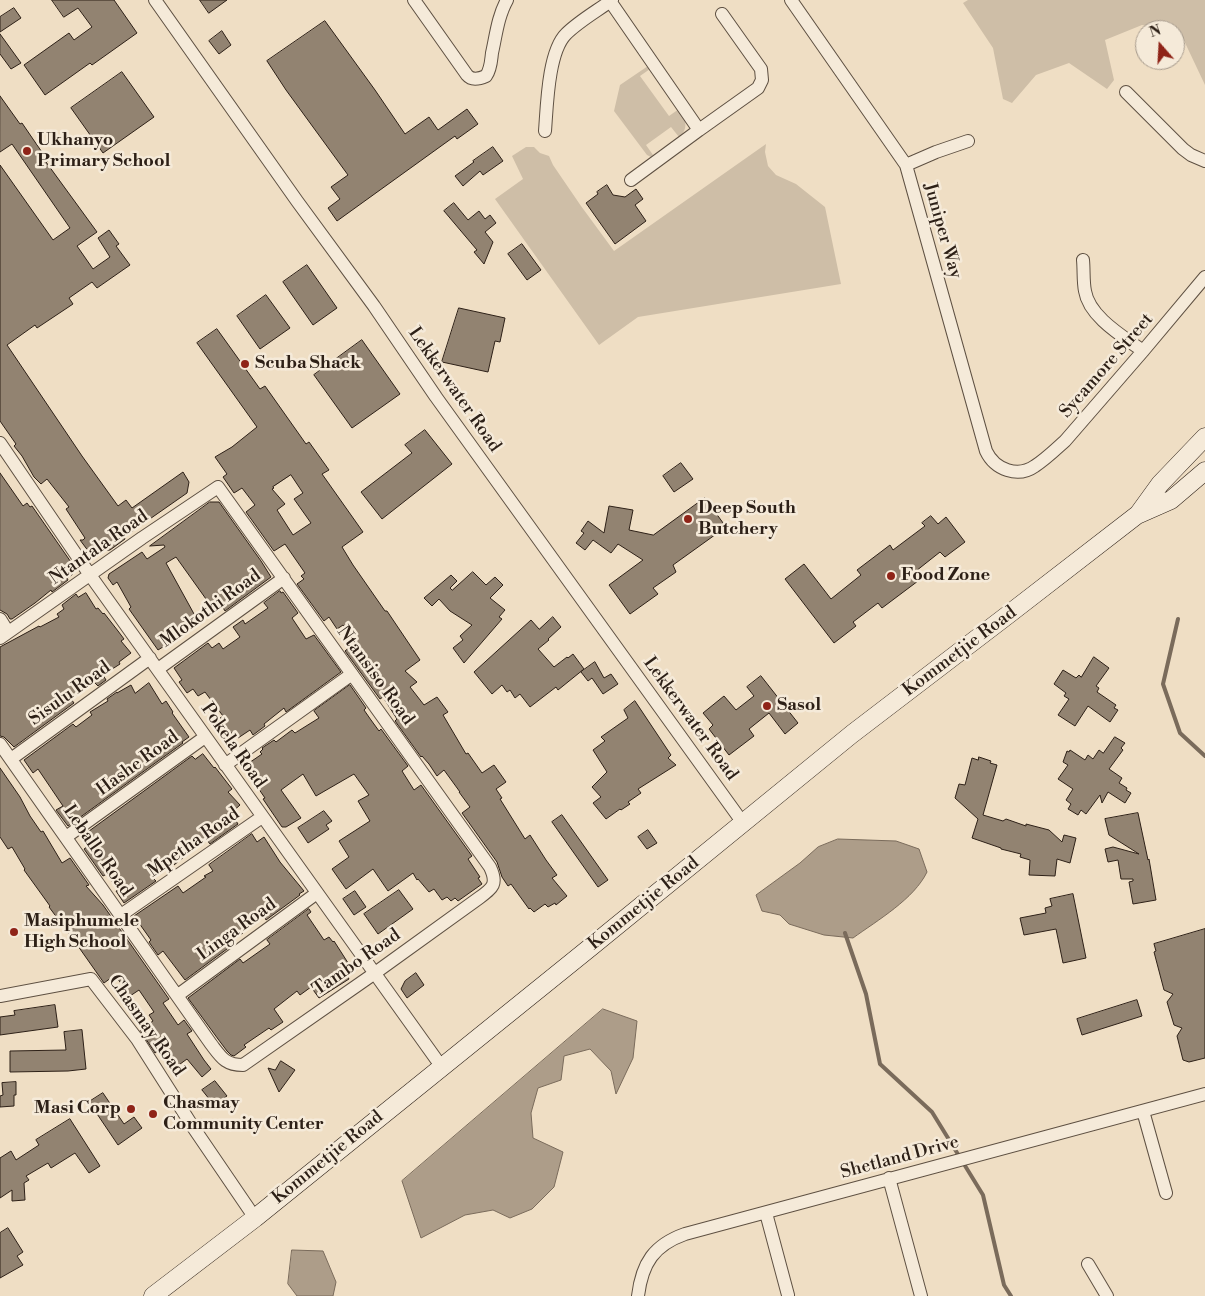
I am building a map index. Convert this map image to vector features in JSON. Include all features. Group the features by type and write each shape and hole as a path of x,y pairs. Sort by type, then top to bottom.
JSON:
{"main road":[{"name":"Kommetjie Road","path":"1137,515 1160,484 1205,437"},
{"name":"Kommetjie Road","path":"153,1296 255,1218 852,734 1137,515 1171,500 1205,471"}],"street":[{"name":"Lekkerwater Road","path":"155,0 374,306 431,390 744,823"},
{"path":"414,0 467,75 471,79 476,79 486,76 490,67 498,24 507,0"},
{"name":"Juniper Way","path":"791,0 906,165 986,451 991,460 1001,468 1018,472 1028,470"},
{"path":"545,131 551,74 558,45 567,34 611,1 699,130"},
{"path":"631,180 758,88 762,80 761,68 722,14"},
{"path":"1126,92 1179,146 1191,155 1205,161"},
{"path":"906,165 968,141"},
{"path":"1083,260 1085,292 1090,305 1112,328 1143,351"},
{"name":"Sycamore Street","path":"1028,470 1065,441 1205,277"},
{"name":"Pokela Road","path":"0,443 90,575 441,1066"},
{"name":"Ntantala Road","path":"4,635 218,487"},
{"name":"Ntansiso Road","path":"218,487 490,867 493,872 494,881 491,889"},
{"name":"Mlokothi Road","path":"158,669 284,578"},
{"path":"0,619 4,635"},
{"name":"Sisulu Road","path":"11,759 150,658"},
{"path":"225,765 352,674"},
{"name":"Hashe Road","path":"66,837 205,737"},
{"name":"Leballo Road","path":"0,744 220,1055 230,1064 242,1065"},
{"name":"Mpetha Road","path":"121,915 262,816"},
{"name":"Tambo Road","path":"242,1065 375,973 491,889"},
{"name":"Linga Road","path":"178,995 318,892"},
{"name":"Chasmay Road","path":"0,996 91,979 137,1039 193,1127 255,1218"},
{"name":"Shetland Drive","path":"638,1296 644,1270 654,1253 668,1242 686,1234 1205,1094"},
{"path":"1144,1111 1166,1193"},
{"path":"889,1178 921,1296"},
{"path":"766,1213 788,1295"},
{"path":"1088,1264 1107,1296"}],"shaded area":[{"path":"968,0 1205,0 1205,85 1185,43 1185,20 1135,20 1135,28 1105,40 1114,80 1107,89 1069,63 1036,75 1012,103 1003,99 993,48 963,3"},
{"path":"648,66 650,69 640,76 669,116 679,109 685,124 684,131 679,137 671,127 646,145 653,155 651,157 647,155 614,111 620,85"},
{"path":"766,144 765,152 768,166 776,175 796,184 825,207 841,284 638,317 599,345 495,199 523,179 512,156 526,147 534,147 540,153 549,156 581,206 614,251"},
{"path":"838,839 896,841 919,849 927,872 921,882 904,900 853,938 824,935 789,924 780,915 762,911 756,895 800,863 818,847"},
{"path":"603,1009 637,1021 633,1058 616,1094 611,1071 590,1049 564,1056 561,1080 538,1088 531,1113 533,1138 563,1152 554,1187 532,1209 510,1218 493,1210 465,1215 421,1238 402,1181"},
{"path":"292,1250 323,1251 336,1282 333,1296 297,1296 288,1284"}],"building":[{"path":"52,0 114,0 137,33 45,95 24,65 69,33 74,40 92,27 78,8 64,17"},
{"path":"200,0 227,0 209,13"},
{"path":"14,8 21,18 0,32 0,17"},
{"path":"325,21 405,134 429,117 438,130 467,109 478,124 457,139 455,136 337,221 328,208 340,199 331,187 348,175 267,61"},
{"path":"222,31 231,45 219,54 209,41"},
{"path":"0,34 21,63 11,69 0,54"},
{"path":"122,72 154,117 103,153 71,108"},
{"path":"0,96 20,124 22,123 48,161 46,162 97,232 77,246 93,269 110,257 98,238 109,230 119,244 116,246 130,265 97,288 92,282 69,298 73,304 37,328 35,325 7,345 118,506 126,500 132,508 183,472 189,482 187,493 124,537 125,539 110,550 89,552 80,540 85,538 66,509 69,507 47,479 41,484 34,477 14,446 16,444 0,421 0,165 53,240 70,228 12,144 0,152"},
{"path":"493,147 503,161 483,175 480,171 463,186 455,176"},
{"path":"607,185 613,195 625,197 636,189 643,199 635,205 646,221 615,244 586,203"},
{"path":"454,203 468,220 479,211 485,219 490,215 496,223 485,232 493,242 484,264 474,252 477,250 444,211"},
{"path":"522,244 541,270 527,280 508,254"},
{"path":"307,265 337,308 313,325 283,282"},
{"path":"266,295 290,328 260,349 237,316"},
{"path":"459,308 505,318 500,342 495,341 488,372 442,362"},
{"path":"217,329 260,389 265,386 306,444 309,442 329,470 322,474 363,532 342,547 420,660 405,671 417,682 410,687 424,705 437,697 448,712 443,715 466,754 468,753 482,773 494,765 506,782 496,789 502,798 500,799 525,839 530,835 557,875 552,878 567,896 556,905 555,903 548,907 545,904 534,912 529,909 511,884 508,886 502,877 497,862 462,813 470,807 460,792 444,770 437,776 429,764 421,757 395,721 397,719 383,697 380,699 345,651 356,642 343,625 337,629 329,617 324,621 297,584 304,579 301,576 305,573 285,544 274,551 246,512 255,505 242,488 234,493 223,477 227,474 215,457 232,447 257,427 197,343","holes":["291,475 303,493 294,499 311,523 293,535 277,510 285,504 272,489"]},
{"path":"362,340 400,394 352,428 314,375"},
{"path":"425,430 452,464 382,519 361,492 412,453 405,445"},
{"path":"681,463 693,479 674,492 663,476"},
{"path":"0,473 23,506 27,503 30,507 32,506 73,565 69,569 73,574 67,578 68,580 52,592 51,590 12,619 0,610"},
{"path":"705,498 726,527 673,565 676,572 653,588 658,594 630,614 609,585 643,560 618,544 611,553 593,540 585,550 576,543 584,533 581,531 588,521 604,533 609,506 633,510 629,530 653,535"},
{"path":"210,502 219,502 271,577 225,611 219,601 211,606 176,557 166,563 199,623 158,650 129,609 131,607 117,582 113,585 108,578 109,574 142,552 147,559 165,547 164,545 150,546"},
{"path":"931,516 938,524 946,517 965,542 945,557 940,552 916,571 922,578 882,608 878,603 853,622 856,626 834,643 785,579 804,564 831,599 861,575 857,570 890,545 893,550 925,526 922,523"},
{"path":"473,572 486,585 495,577 503,585 490,598 505,610 499,617 502,619 464,663 453,648 463,640 460,636 472,625 450,611 439,599 432,606 424,598 451,575 457,581 450,588 452,590"},
{"path":"280,591 281,593 283,592 298,613 292,618 306,639 314,635 341,672 286,712 284,708 253,735 250,730 238,738 233,732 225,737 214,722 223,716 205,692 198,696 193,689 187,693 179,682 182,680 174,668 208,643 212,648 219,643 223,649 240,637 233,627 243,620 245,624 268,608 264,603"},
{"path":"86,593 96,609 98,608 104,613 124,639 121,641 131,653 119,662 120,664 103,675 106,680 98,686 95,683 71,699 74,703 14,747 4,737 0,736 0,647 59,617 57,614 64,609 62,605 76,594 78,597"},
{"path":"553,617 561,627 538,649 554,667 573,654 584,669 558,690 556,687 530,707 520,694 515,698 510,690 507,692 502,685 492,694 474,672 531,620 539,629"},
{"path":"1094,657 1109,668 1096,686 1099,688 1097,692 1116,705 1114,708 1118,710 1110,722 1088,706 1075,726 1058,715 1069,699 1064,696 1066,693 1054,684 1063,670 1076,678 1079,675 1081,677"},
{"path":"595,662 604,678 611,674 618,684 603,694 592,678 588,681 581,672"},
{"path":"761,676 798,723 785,734 769,713 749,729 754,736 729,755 709,729 713,725 703,713 724,696 736,710 754,696 747,687"},
{"path":"149,683 162,704 166,701 189,737 68,826 56,810 63,806 38,769 33,773 24,760 73,724 76,727 92,715 90,712 108,701 107,699 117,692 131,685 135,693"},
{"path":"350,685 366,708 364,710 371,720 379,731 381,729 408,766 402,771 414,790 421,785 472,856 468,859 480,877 478,878 482,884 458,901 455,898 451,901 447,897 442,900 434,889 429,892 413,873 388,891 373,869 346,889 332,869 349,857 339,841 370,821 358,801 369,795 354,774 316,796 303,774 281,790 301,818 286,827 282,827 263,799 265,798 256,785 258,783 246,765 262,754 260,752 262,748 274,740 276,742 292,730 295,733 319,718 314,711"},
{"path":"635,701 671,755 668,758 676,765 638,789 641,793 628,802 630,804 606,819 593,803 601,797 592,787 607,772 593,750 605,741 601,737 628,718 624,710"},
{"path":"1115,737 1125,743 1121,748 1123,750 1109,769 1122,778 1119,783 1131,793 1125,803 1108,792 1102,803 1100,795 1086,814 1081,810 1078,815 1068,809 1071,804 1066,800 1073,789 1058,779 1068,765 1063,762 1067,751 1069,752 1070,750 1085,760 1088,755 1093,759 1099,750 1103,753"},
{"path":"203,754 232,789 228,792 240,805 231,813 238,824 210,844 207,840 184,855 174,865 172,863 152,877 156,881 124,903 107,874 103,876 84,849 87,847 84,843 88,840 85,834 192,756 195,759"},
{"path":"979,757 997,765 983,815 1049,830 1062,842 1064,835 1076,838 1070,863 1057,859 1055,876 1029,875 1030,860 1020,857 1021,854 972,838 978,819 955,798 959,784 965,785 972,758 978,760"},
{"path":"0,768 20,797 30,816 41,832 43,831 62,863 70,858 89,885 86,886 103,905 169,999 163,1003 178,1025 184,1020 192,1031 187,1034 211,1069 202,1077 187,1059 176,1067 163,1047 155,1053 140,1030 153,1021 149,1015 154,1012 139,990 130,996 115,975 104,983 49,907 24,870 12,847 8,849 0,837"},
{"path":"324,811 332,821 326,825 329,829 308,843 298,828"},
{"path":"1138,813 1156,900 1133,904 1129,882 1133,881 1133,879 1121,879 1118,860 1108,862 1105,849 1113,847 1139,854 1109,835 1105,819"},
{"path":"562,815 608,880 598,887 552,822"},
{"path":"648,830 657,843 647,849 638,837"},
{"path":"252,834 257,842 264,837 280,862 304,891 266,920 264,916 229,944 231,946 185,980 163,951 158,955 149,942 151,940 134,916 178,886 183,893 213,871 209,865"},
{"path":"399,890 413,909 378,934 364,914"},
{"path":"355,891 366,907 354,915 343,899"},
{"path":"1073,894 1086,958 1063,963 1056,929 1024,935 1020,918 1046,913 1045,908 1052,906 1050,899"},
{"path":"309,909 311,912 307,915 324,940 329,937 334,941 350,966 344,970 349,979 319,998 311,987 300,995 297,991 274,1009 283,1022 271,1030 269,1028 244,1045 246,1047 234,1056 231,1055 188,998 240,959 243,963 270,944 267,940"},
{"path":"1205,929 1205,1058 1189,1062 1183,1060 1177,1036 1182,1028 1174,1025 1167,1002 1173,994 1164,990 1154,952 1156,951 1154,944"},
{"path":"416,973 424,985 407,998 401,989 405,981"},
{"path":"1137,1000 1142,1016 1082,1035 1077,1019"},
{"path":"55,1005 58,1027 0,1035 0,1017 15,1015 14,1011"},
{"path":"82,1030 86,1069 10,1072 10,1051 66,1050 64,1032"},
{"path":"281,1061 295,1070 279,1092 268,1068 275,1070"},
{"path":"215,1081 227,1096 214,1105 202,1090"},
{"path":"16,1082 14,1106 0,1107 0,1096 3,1095 2,1083"},
{"path":"103,1093 124,1124 134,1117 142,1128 118,1145 89,1102"},
{"path":"70,1119 100,1166 89,1173 75,1153 51,1168 48,1163 26,1176 29,1180 24,1183 25,1200 12,1201 12,1190 0,1198 0,1158 11,1151 16,1160 39,1145 36,1140"},
{"path":"8,1228 23,1252 17,1256 23,1265 0,1278 0,1233"}],"waterway":[{"path":"1178,619 1163,684 1180,733 1205,756"},
{"path":"845,933 866,994 880,1064 932,1112 983,1195 1004,1285 1011,1296"}],"place":[{"name":"Ukhanyo Primary School","path":"27,151"},
{"name":"Scuba Shack","path":"245,364"},
{"name":"Deep South Butchery","path":"688,519"},
{"name":"Food Zone","path":"891,576"},
{"name":"Sasol","path":"767,706"},
{"name":"Masiphumele High School","path":"14,932"},
{"name":"Masi Corp","path":"131,1109"},
{"name":"Chasmay Community Center","path":"153,1114"}]}
